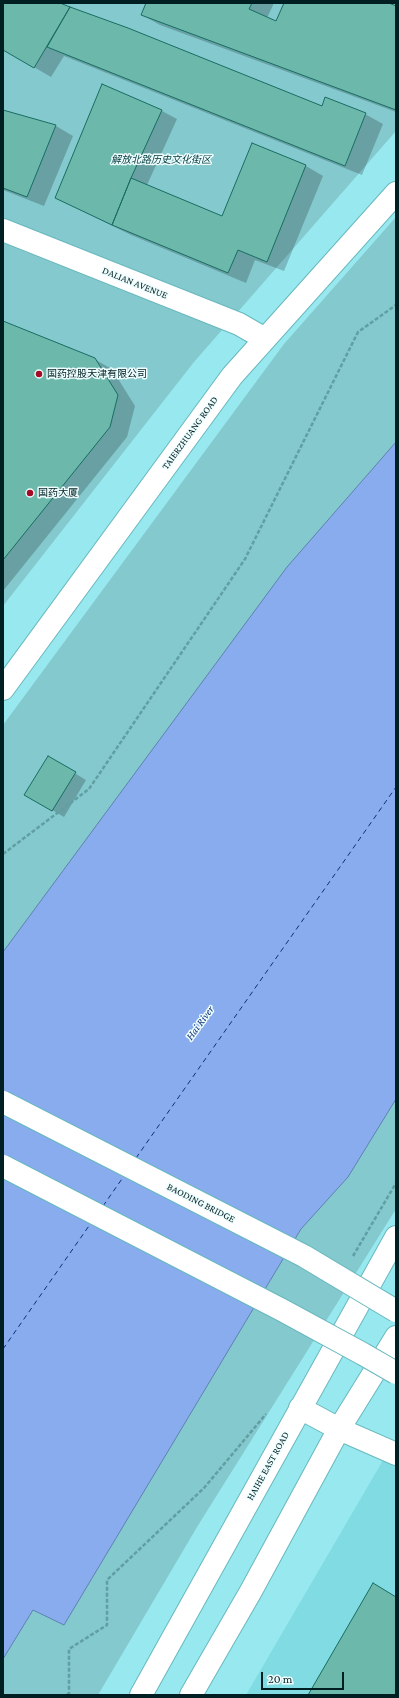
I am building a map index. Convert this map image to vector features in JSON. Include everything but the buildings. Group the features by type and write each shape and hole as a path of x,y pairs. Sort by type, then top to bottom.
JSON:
{"main road":[{"name":"TAIERZHUANG ROAD","path":"3,689 232,376 300,302 396,193"},
{"name":"DALIAN AVENUE","path":"3,230 239,324 265,339"},
{"name":"BAODING BRIDGE","path":"3,1102 304,1256 396,1311"},
{"path":"3,1166 282,1310 396,1373"},
{"name":"HAIHE EAST ROAD","path":"141,1695 396,1238"},
{"path":"191,1695 251,1590 339,1428 396,1337"},
{"path":"300,1408 396,1454"}],"path":[{"path":"3,854 89,789 245,559 358,332 396,305"},
{"path":"351,1261 396,1183"},
{"path":"67,1695 70,1693 69,1649 107,1625 107,1580 204,1488 270,1410"}],"shaded area":[{"path":"396,1438 396,1695 246,1695"}],"green space":[{"name":"解放北路历史文化街区","path":"3,3 396,3 396,131 194,362 3,606"},
{"path":"396,217 396,1209 197,1527 98,1695 3,1695 3,725 284,344"}],"water":[{"name":"Hai River","path":"396,442 396,1099 348,1177 301,1229 64,1625 33,1610 3,1659 3,952 287,567"}],"ferry route":[{"path":"136,1158 396,787"},
{"path":"103,1206 124,1176"},
{"path":"3,1349 91,1223"}],"place":[{"name":"国药控股天津有限公司","path":"39,374"},
{"name":"国药大厦","path":"30,493"}]}
